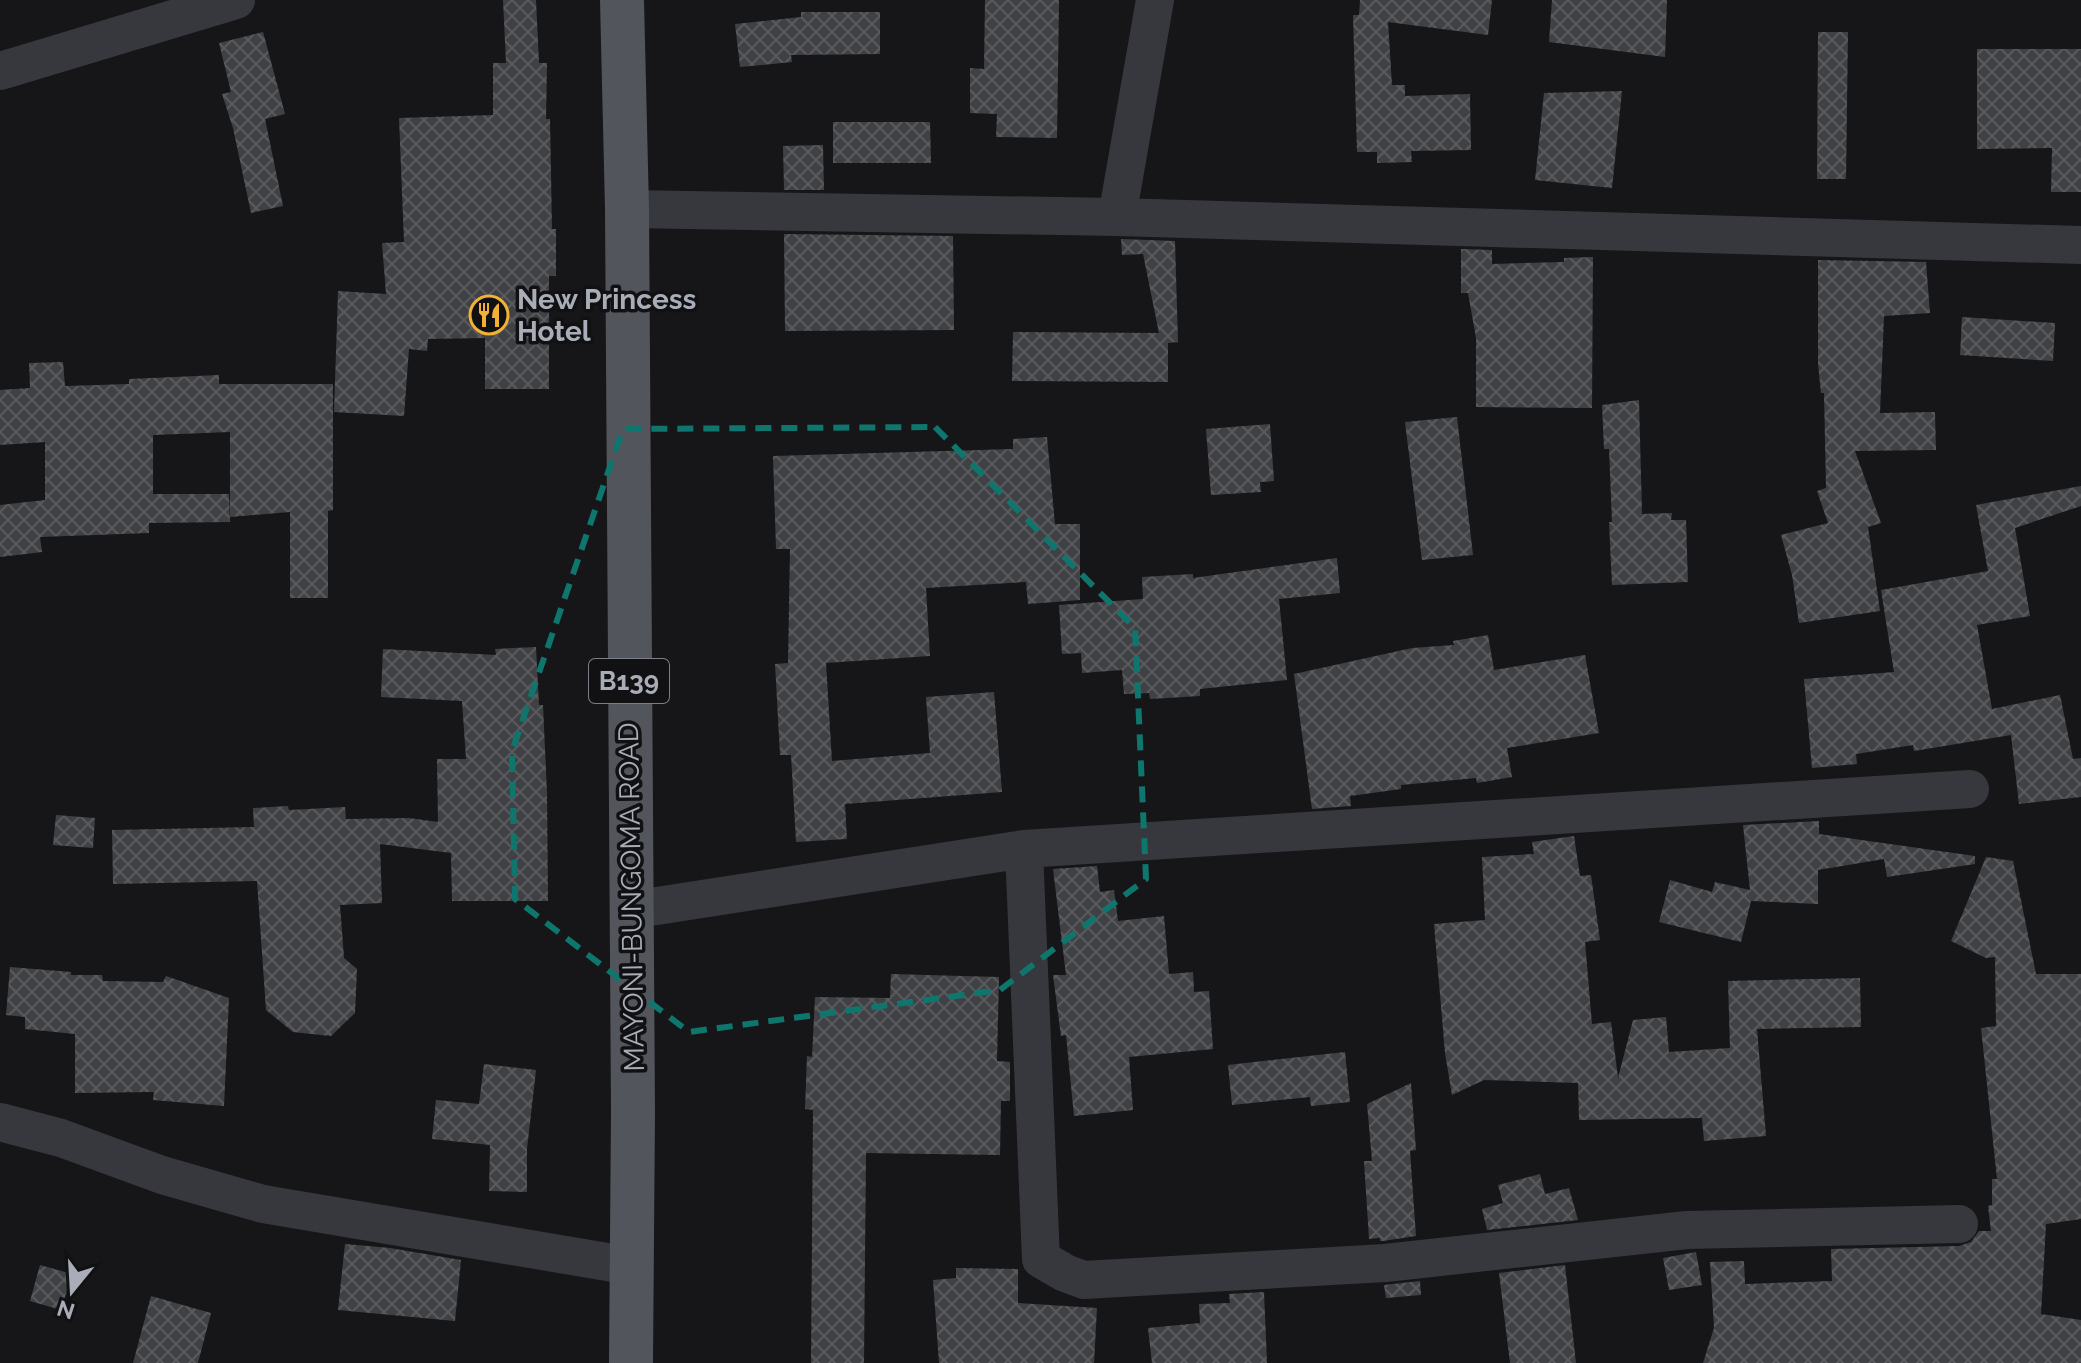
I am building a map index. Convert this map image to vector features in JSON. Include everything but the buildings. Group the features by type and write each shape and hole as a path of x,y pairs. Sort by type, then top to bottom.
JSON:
{"main road":[{"name":"MAYONI-BUNGOMA ROAD","path":"622,0 627,209 633,1112 631,1363"}],"street":[{"path":"0,71 236,0"},
{"path":"1117,217 1155,0"},
{"path":"627,209 1117,217 2081,245"},
{"path":"631,910 1024,849 1970,789"},
{"path":"1024,849 1041,1259 1065,1273 1084,1280 1385,1263 1687,1230 1959,1224"},
{"path":"0,1122 61,1138 162,1175 263,1204 631,1266"}],"highlighted area":[{"path":"935,427 1135,628 1146,879 1000,990 689,1032 515,899 512,751 623,429"}],"place":[{"name":"New Princess Hotel","path":"489,315"}]}
